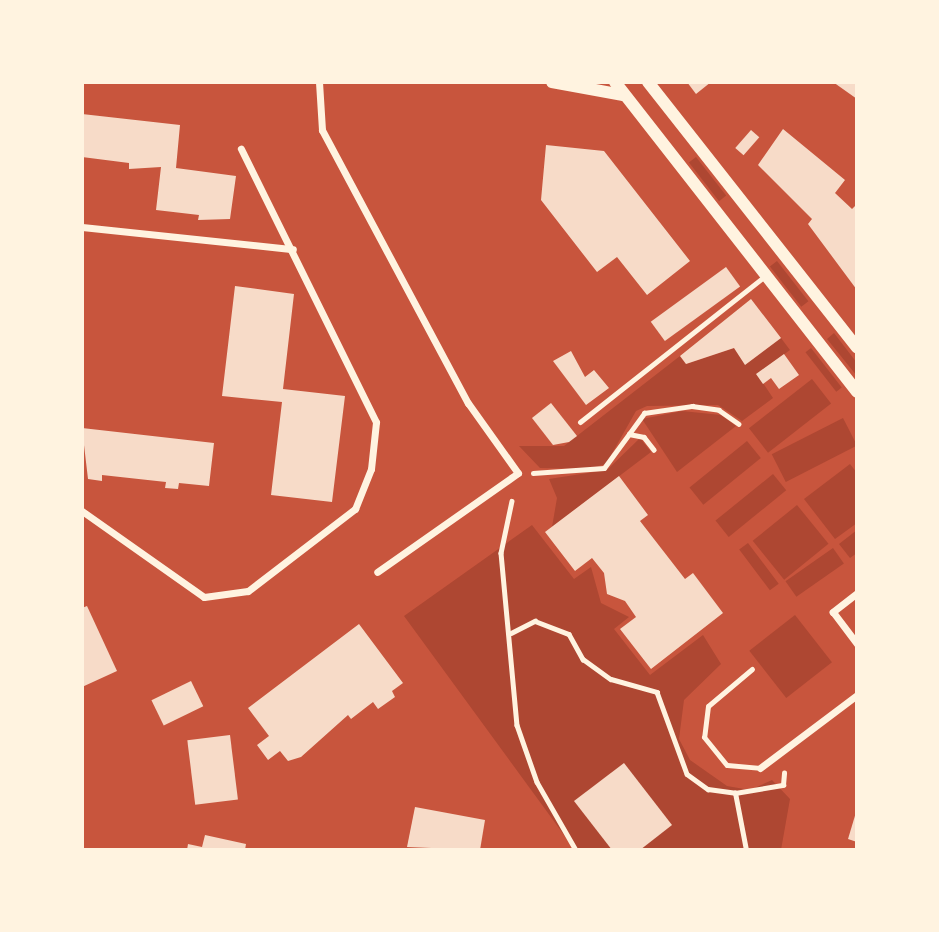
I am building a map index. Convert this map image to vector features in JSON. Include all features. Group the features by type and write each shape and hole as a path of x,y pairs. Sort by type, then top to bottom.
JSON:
{"street":[{"path":"319,82 322,130 468,403 518,473 377,572"},
{"path":"552,82 622,95"},
{"path":"615,82 622,95 857,392"},
{"path":"648,82 857,348"},
{"path":"82,511 204,597 248,591 355,509 371,469 376,422 293,249 241,149"},
{"path":"82,227 293,249"},
{"path":"857,593 833,612 857,644"},
{"path":"760,768 857,695"}],"lane":[{"path":"580,422 765,276"},
{"path":"752,669 708,706 704,737 727,765 760,768"}],"path":[{"path":"576,850 537,782 517,724 511,634 501,554 518,473 604,468 644,413 692,406 719,410 739,424"},
{"path":"629,434 644,437 654,450"},
{"path":"511,634 535,621 569,634 583,659 611,679 657,692 687,775 708,789 735,793 783,785 788,747"},
{"path":"735,793 746,850"}],"shaded area":[{"path":"696,157 726,196 719,201 689,163"},
{"path":"777,261 808,301 801,307 770,267"},
{"path":"834,333 857,363 857,376 827,339"},
{"path":"781,338 790,350 757,374 773,398 742,421 718,405 647,406 636,411 606,464 587,469 540,468 519,446 564,446 680,356 686,364 734,348 746,364"},
{"path":"811,348 842,387 836,392 805,352"},
{"path":"812,379 831,403 768,453 749,428"},
{"path":"682,411 721,415 736,426 677,472 642,419"},
{"path":"843,418 857,446 786,482 772,454"},
{"path":"640,438 651,452 552,527 557,498 549,479 607,470"},
{"path":"747,441 761,458 703,505 689,488"},
{"path":"850,464 857,473 857,523 835,539 804,499"},
{"path":"773,474 786,490 729,537 715,521"},
{"path":"797,505 828,544 784,580 753,541"},
{"path":"532,525 574,579 591,567 601,603 629,617 614,629 650,675 703,635 721,664 684,700 679,739 690,760 727,786 750,790 772,780 790,799 781,850 575,850 404,616"},
{"path":"857,530 857,553 850,558 839,544"},
{"path":"748,543 779,584 770,590 739,550"},
{"path":"833,548 844,564 796,597 785,581"},
{"path":"795,615 832,662 786,698 749,651"}],"building":[{"path":"687,82 711,82 696,94"},
{"path":"833,82 857,82 857,99"},
{"path":"82,114 180,125 176,168 236,176 230,219 198,220 199,215 156,210 161,167 129,169 129,163 82,157"},
{"path":"783,129 845,180 835,193 852,209 857,204 857,290 808,224 812,219 758,165"},
{"path":"751,130 759,137 744,155 735,148"},
{"path":"546,145 604,151 690,261 647,295 617,257 597,272 541,200"},
{"path":"726,267 740,286 665,341 651,322"},
{"path":"235,286 294,294 283,389 345,396 332,502 271,495 282,402 222,396"},
{"path":"751,299 781,338 745,365 734,348 686,364 680,356"},
{"path":"571,351 585,377 594,370 609,388 586,405 553,361"},
{"path":"784,354 799,375 779,389 771,378 763,384 756,374"},
{"path":"551,403 577,436 569,442 553,445 532,418"},
{"path":"82,428 214,443 209,486 179,483 178,489 165,488 166,482 102,475 102,481 88,479"},
{"path":"619,476 648,515 640,521 685,579 693,573 723,613 651,669 620,629 636,617 625,601 607,594 604,573 592,558 575,571 545,532"},
{"path":"87,606 117,671 82,687 82,608"},
{"path":"359,624 403,683 392,691 395,697 378,709 373,702 351,719 348,715 301,757 288,761 280,751 268,760 257,745 269,736 248,708"},
{"path":"191,681 203,706 164,725 151,700"},
{"path":"230,735 238,800 195,805 187,740"},
{"path":"624,763 672,825 640,850 612,850 574,801"},
{"path":"415,807 485,820 480,850 407,847"},
{"path":"857,809 857,842 848,839"},
{"path":"205,835 246,844 245,850 187,850 188,844 202,847"}]}
